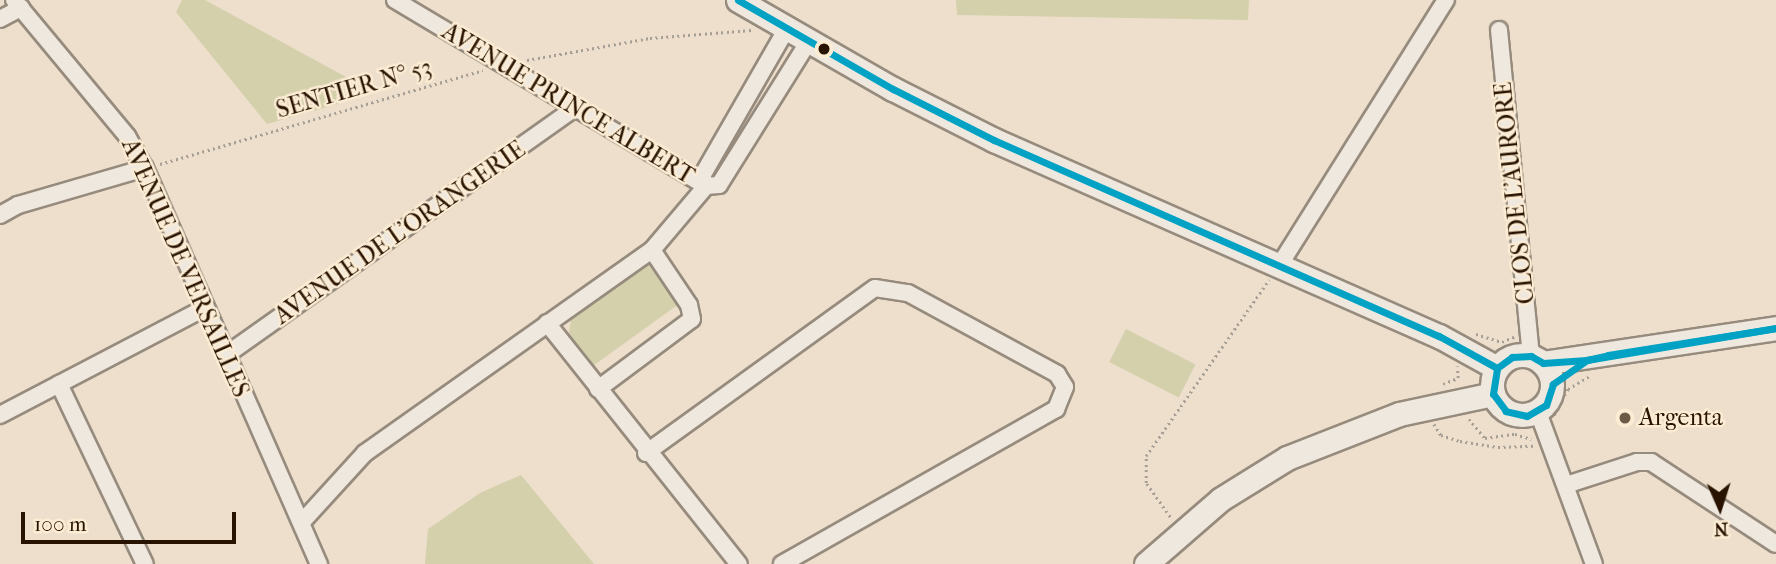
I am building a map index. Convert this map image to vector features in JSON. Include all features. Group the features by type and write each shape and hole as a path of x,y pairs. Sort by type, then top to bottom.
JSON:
{"main road":[{"path":"738,0 994,140 1275,272 1439,336 1497,368"},
{"path":"1587,360 1553,384 1546,405 1538,412 1516,416 1506,411 1493,394 1497,368 1512,356 1587,360 1776,328"},
{"path":"1537,359 1553,384"},
{"path":"1146,564 1180,531 1287,458 1345,431 1432,420 1493,394"}],"street":[{"name":"AVENUE PRINCE ALBERT","path":"395,0 706,186"},
{"path":"1275,272 1446,0"},
{"path":"0,19 18,4"},
{"name":"AVENUE DE VERSAILLES","path":"18,4 127,135 145,169 319,564"},
{"path":"706,186 702,176 785,27"},
{"name":"CLOS DE L'AURORE","path":"1499,30 1537,359"},
{"path":"302,522 365,453 652,250 706,186 719,185 809,41"},
{"name":"AVENUE DE L'ORANGERIE","path":"226,355 574,109"},
{"path":"0,215 41,198 145,169"},
{"path":"598,389 692,318 689,305 652,250"},
{"path":"646,453 875,288 908,293 1057,374 1065,387 1056,409 782,564"},
{"path":"0,415 205,308"},
{"path":"547,324 646,453 739,564"},
{"path":"59,384 145,564"},
{"path":"1538,412 1594,564"},
{"path":"1566,485 1651,462 1776,544"}],"path":[{"name":"SENTIER N° 53","path":"145,169 502,65 650,38 785,27"},
{"path":"1180,531 1146,484 1146,457 1275,272"},
{"path":"1455,361 1458,378 1423,391 1440,435 1498,447 1538,446 1529,436 1516,434 1485,438 1474,430 1466,414"}],"shaded area":[{"path":"182,0 205,0 346,77 336,97 338,104 267,124 176,12"},
{"path":"956,0 1249,0 1248,20 957,15"},
{"path":"646,264 653,266 683,301 590,368 568,338 572,314"},
{"path":"1126,329 1195,364 1179,397 1109,362"},
{"path":"521,475 594,564 425,564 428,529 480,493"}],"transit line":[{"path":"738,0 893,89 994,140 1439,336 1497,368"},
{"path":"1776,328 1587,360 1608,355 1776,328"},
{"path":"1531,356 1543,363 1587,360 1553,384 1546,405 1527,416 1506,411 1493,394 1497,368 1512,357 1531,356"}],"place":[{"name":"Argenta","path":"1625,418"}]}
